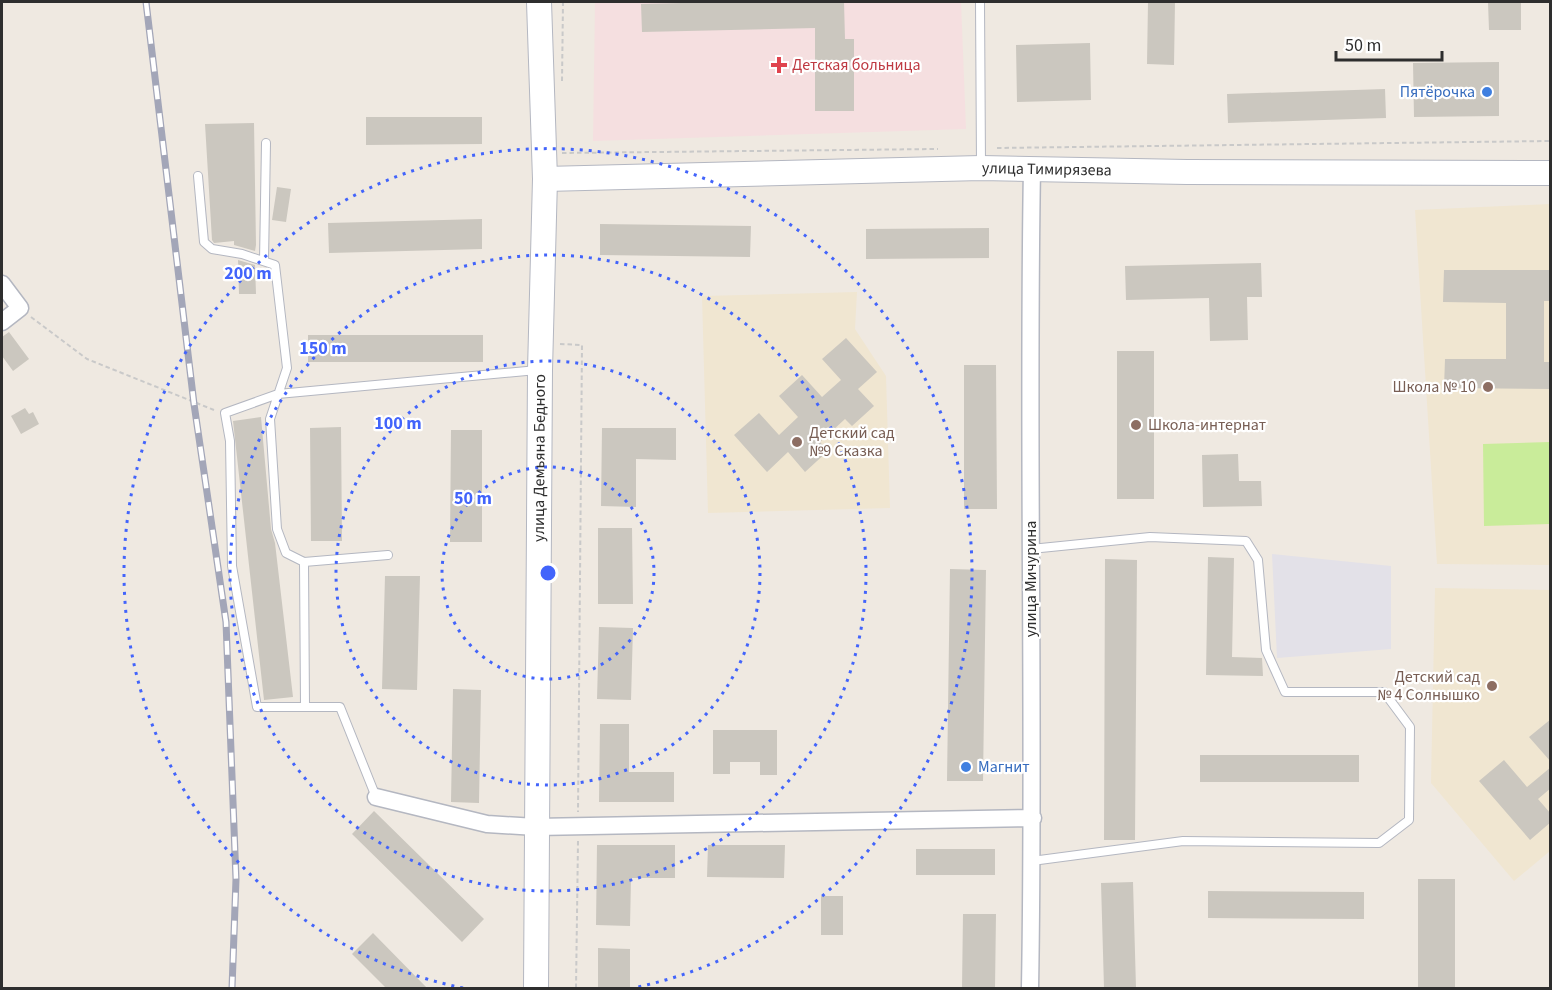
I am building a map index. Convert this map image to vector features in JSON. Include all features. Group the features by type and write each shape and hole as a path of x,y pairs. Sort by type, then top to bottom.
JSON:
{"main road":[{"name":"улица Демьяна Бедного","path":"536,988 540,370 553,179 553,153 539,2"},
{"name":"улица Тимирязева","path":"553,179 981,158 1032,170 1551,173"}],"street":[{"name":"улица Мичурина","path":"1030,988 1033,818 1032,170"},
{"path":"2,284 20,308 2,322"},
{"path":"376,797 487,824 536,826 1033,818"}],"lane":[{"path":"980,2 981,158"},
{"path":"264,261 266,143"},
{"path":"198,176 204,242 212,249 275,265 287,368 270,419 277,529 286,553 304,562 388,555"},
{"path":"376,797 340,707 258,708 232,566 230,441 225,413 278,394 540,370"},
{"path":"1031,549 1150,537 1246,541 1258,560 1266,650 1285,692 1384,692 1410,727 1409,820 1379,843 1183,841 1032,861"},
{"path":"304,562 305,707"}],"path":[{"path":"562,83 563,2"},
{"path":"981,158 1551,141"},
{"path":"553,179 553,153 945,148"},
{"path":"20,308 53,336 87,359 194,404 225,413"},
{"path":"560,344 582,345 576,988"}],"shaded area":[{"name":"Детская больница","path":"595,2 961,2 966,129 593,141"},
{"name":"Школа № 10","path":"1550,204 1550,565 1437,564 1415,210"},
{"name":"Детский сад №9 Сказка","path":"857,292 855,329 886,376 890,508 708,513 702,296"},
{"path":"1272,554 1391,566 1391,649 1277,658"},
{"name":"Детский сад № 4 Солнышко","path":"1435,588 1550,590 1550,851 1514,881 1431,783"}],"green space":[{"path":"1550,442 1550,524 1484,526 1483,444"}],"building":[{"path":"844,2 845,39 854,39 854,111 815,111 815,28 642,32 641,4"},
{"path":"1148,2 1175,2 1174,65 1147,64"},
{"path":"1488,2 1521,2 1521,30 1489,30"},
{"path":"1090,43 1091,100 1017,102 1016,45"},
{"path":"1499,62 1499,116 1414,117 1413,63"},
{"path":"1385,89 1386,118 1228,123 1227,94"},
{"path":"366,117 482,117 482,144 366,145"},
{"path":"254,123 255,251 234,245 234,241 214,243 212,240 205,124"},
{"path":"277,187 291,189 286,222 272,220"},
{"path":"482,219 482,249 329,253 328,223"},
{"path":"600,224 751,226 750,257 600,255"},
{"path":"989,228 989,258 866,259 866,229"},
{"path":"238,260 255,265 256,294 239,294"},
{"path":"1261,263 1262,297 1247,297 1248,340 1210,341 1209,298 1126,300 1125,266"},
{"path":"1444,270 1551,270 1551,301 1544,301 1544,362 1551,362 1551,389 1444,388 1445,359 1506,359 1506,303 1443,302"},
{"path":"9,332 29,359 13,371 2,356 2,337"},
{"path":"308,335 483,335 483,362 308,362"},
{"path":"846,338 877,372 858,389 874,406 852,426 845,419 820,442 828,451 805,472 788,452 767,472 734,435 759,413 779,435 798,417 779,396 802,375 822,397 841,380 822,359"},
{"name":"Школа-интернат","path":"1117,351 1154,351 1154,499 1117,499"},
{"path":"964,365 996,365 997,509 964,509"},
{"path":"25,408 29,414 33,412 39,424 21,434 11,416"},
{"path":"261,417 271,529 275,543 293,697 264,700 233,421"},
{"path":"341,427 342,541 311,541 310,428"},
{"path":"602,428 676,428 676,460 636,459 636,507 601,506"},
{"path":"451,430 482,430 482,542 450,542"},
{"path":"1238,454 1239,481 1261,481 1262,506 1203,507 1202,455"},
{"path":"598,528 632,528 633,604 598,604"},
{"path":"1208,557 1234,558 1232,657 1262,658 1263,676 1206,675"},
{"path":"1105,559 1137,560 1135,840 1104,840"},
{"path":"950,569 986,570 983,781 947,781"},
{"path":"385,576 420,576 417,690 382,689"},
{"path":"599,627 633,628 631,700 597,699"},
{"path":"453,689 481,690 479,803 451,802"},
{"path":"1551,719 1551,762 1529,737"},
{"path":"600,724 629,724 629,772 674,772 674,802 599,802"},
{"path":"713,730 777,730 777,775 760,775 760,762 730,762 730,774 713,774"},
{"path":"1200,755 1359,755 1359,782 1200,782"},
{"path":"1504,760 1527,787 1551,767 1551,788 1538,799 1551,814 1551,822 1530,840 1479,781"},
{"path":"374,811 484,919 462,942 352,834"},
{"path":"597,845 675,845 675,878 631,878 630,926 596,925"},
{"path":"708,845 785,845 784,878 707,877"},
{"path":"916,849 995,849 995,875 916,875"},
{"path":"1418,879 1455,879 1455,988 1418,988"},
{"path":"1133,882 1136,988 1104,988 1101,883"},
{"path":"1208,891 1364,892 1364,919 1208,918"},
{"path":"821,896 843,896 843,935 821,935"},
{"path":"963,914 996,914 995,988 962,988"},
{"path":"373,933 427,988 386,988 352,954"},
{"path":"598,948 630,949 630,988 598,988"}],"railway":[{"path":"146,2 194,404 226,622 236,879 232,988"}],"place":[{"name":"Детская больница","path":"779,65"},
{"name":"Пятёрочка","path":"1487,92"},
{"name":"Школа № 10","path":"1488,387"},
{"name":"Школа-интернат","path":"1136,425"},
{"name":"Детский сад №9 Сказка","path":"797,442"},
{"name":"Детский сад № 4 Солнышко","path":"1492,686"},
{"name":"Магнит","path":"966,767"}]}
